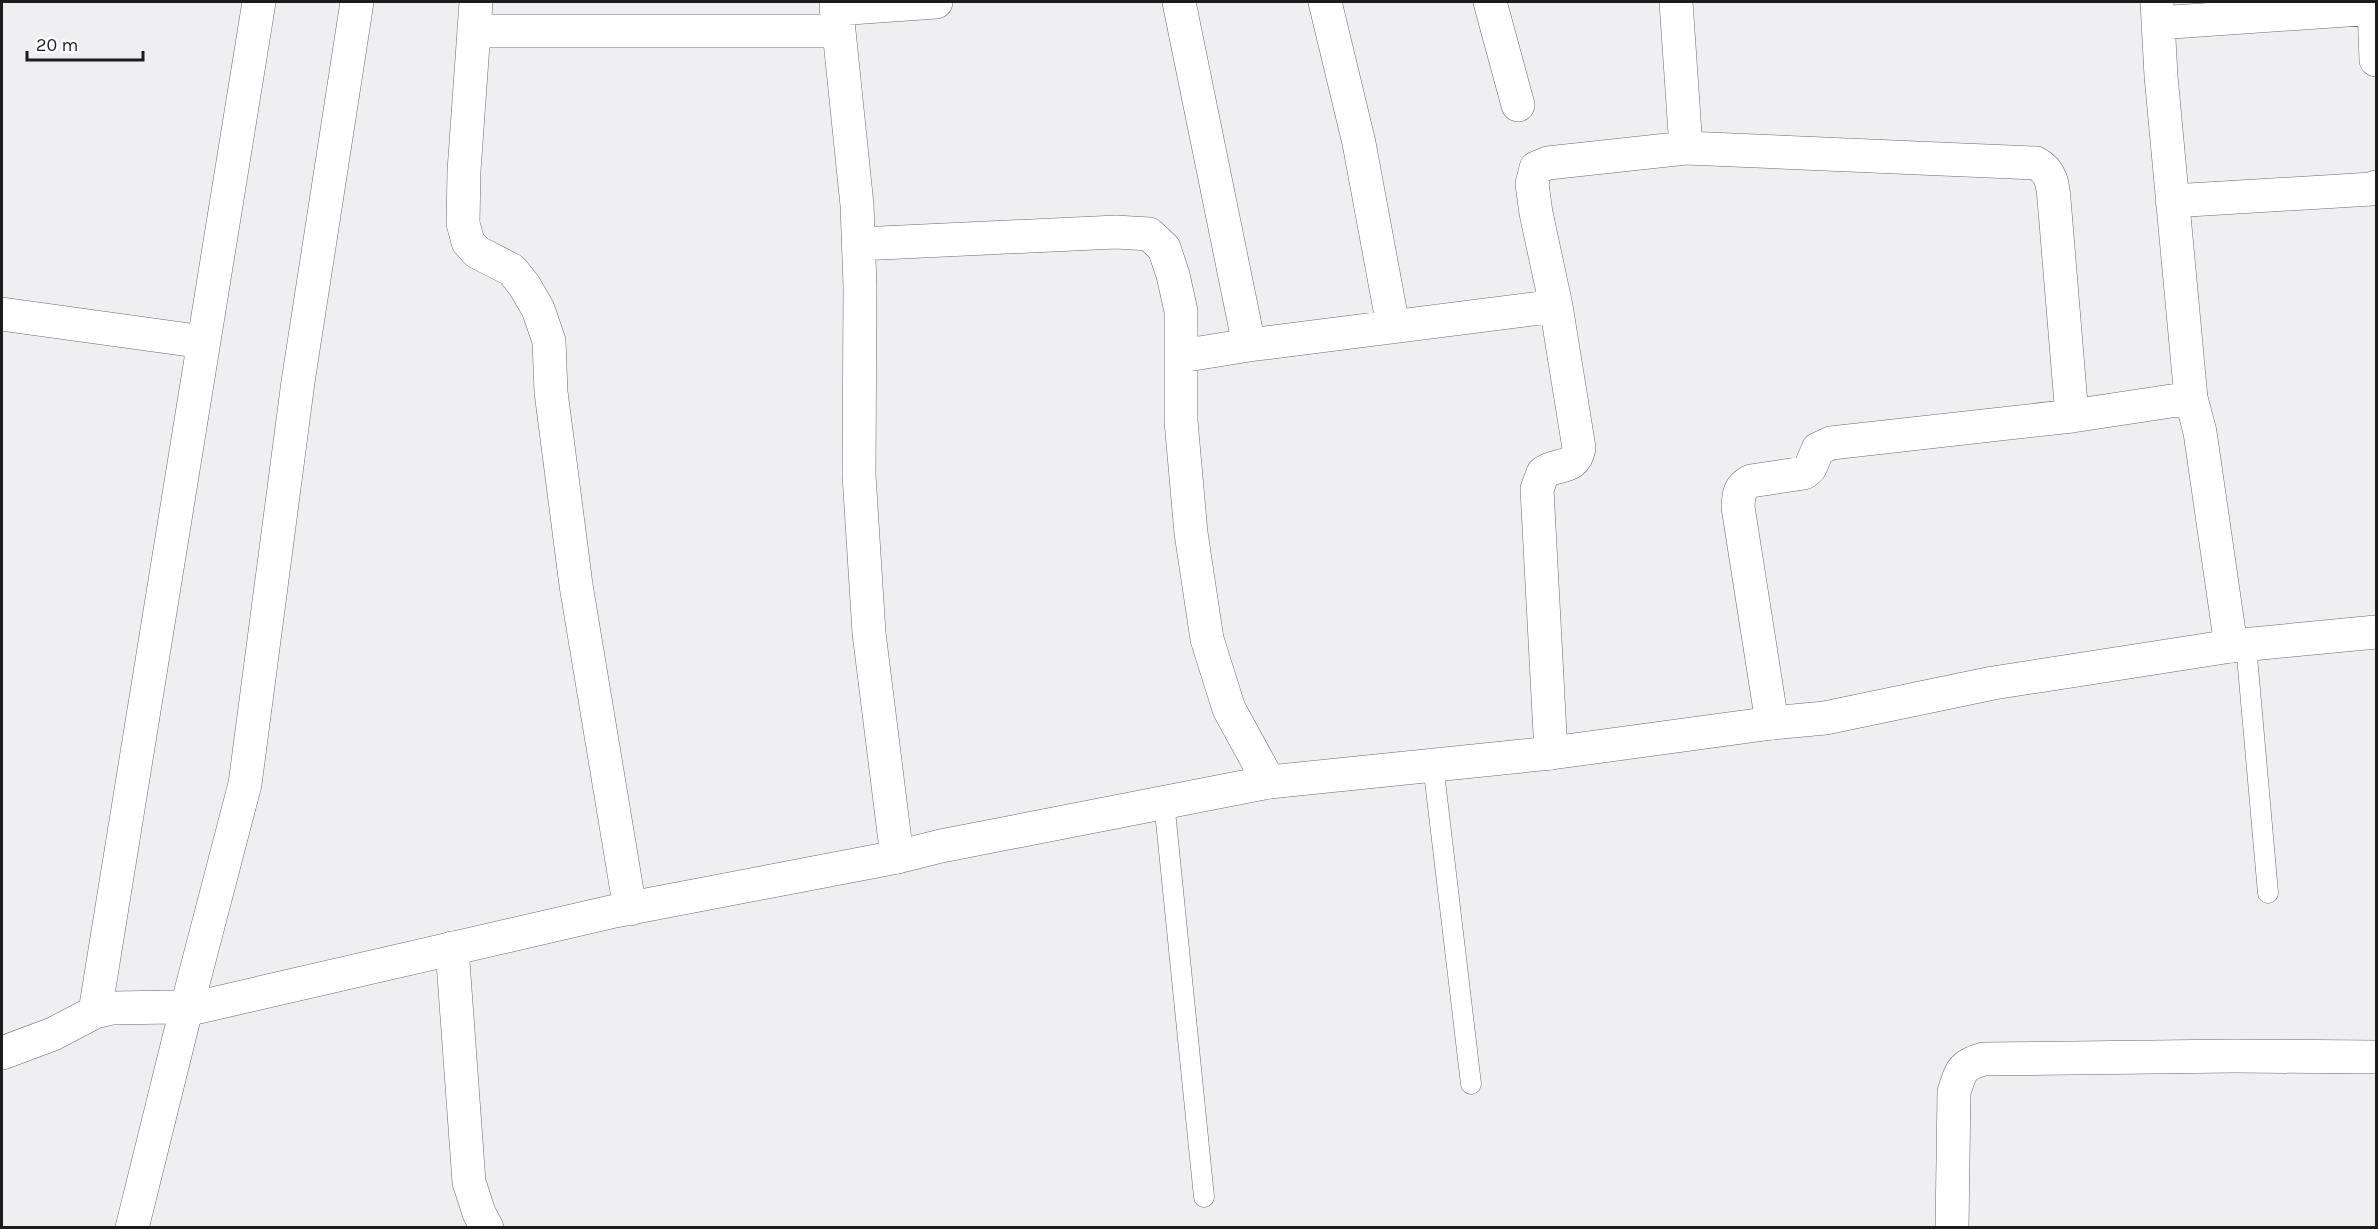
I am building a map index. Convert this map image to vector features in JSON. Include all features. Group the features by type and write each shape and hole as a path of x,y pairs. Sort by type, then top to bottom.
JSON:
{"street":[{"path":"110,1009 204,342 259,2"},
{"path":"132,1227 180,1008 245,784 298,382 357,2"},
{"path":"630,909 576,585 551,392 549,341 538,309 524,285 512,270 477,252 468,243 463,223 464,171 475,16 837,14 936,2"},
{"path":"1179,2 1249,345"},
{"path":"1325,2 1359,143 1393,326"},
{"path":"1490,2 1518,105"},
{"path":"1676,2 1686,148"},
{"path":"2239,645 2192,398 2172,201 2158,12 2375,8 2376,60"},
{"path":"837,14 859,244 860,475 868,633 897,857"},
{"path":"1551,753 1537,489 1540,478 1546,470 1573,462 1578,455 1579,448 1556,306 1533,194 1533,175 1536,168 1548,163 1686,148 2036,164 2045,168 2051,178 2054,200 2072,416"},
{"path":"2172,201 2296,195 2376,187"},
{"path":"859,244 1116,232 1149,234 1164,248 1181,311 1181,421 1191,533 1207,639 1229,709 1269,782"},
{"path":"1181,356 1249,345 1556,306"},
{"path":"2,314 204,342"},
{"path":"1772,723 1738,507 1739,492 1743,485 1751,481 1804,473 1810,468 1818,449 1831,443 2072,416 2192,398"},
{"path":"2,1053 110,1009 180,1008 630,909 897,857 1164,801 1269,782 1551,753 1825,718 1993,683 2239,645 2376,633"},
{"path":"452,948 469,1182 479,1213 487,1227"},
{"path":"1953,1227 1954,1092 1961,1071 1970,1063 1984,1059 2376,1057"}],"lane":[{"path":"2239,645 2268,892"},
{"path":"1433,764 1471,1084"},
{"path":"1164,801 1204,1197"}]}
